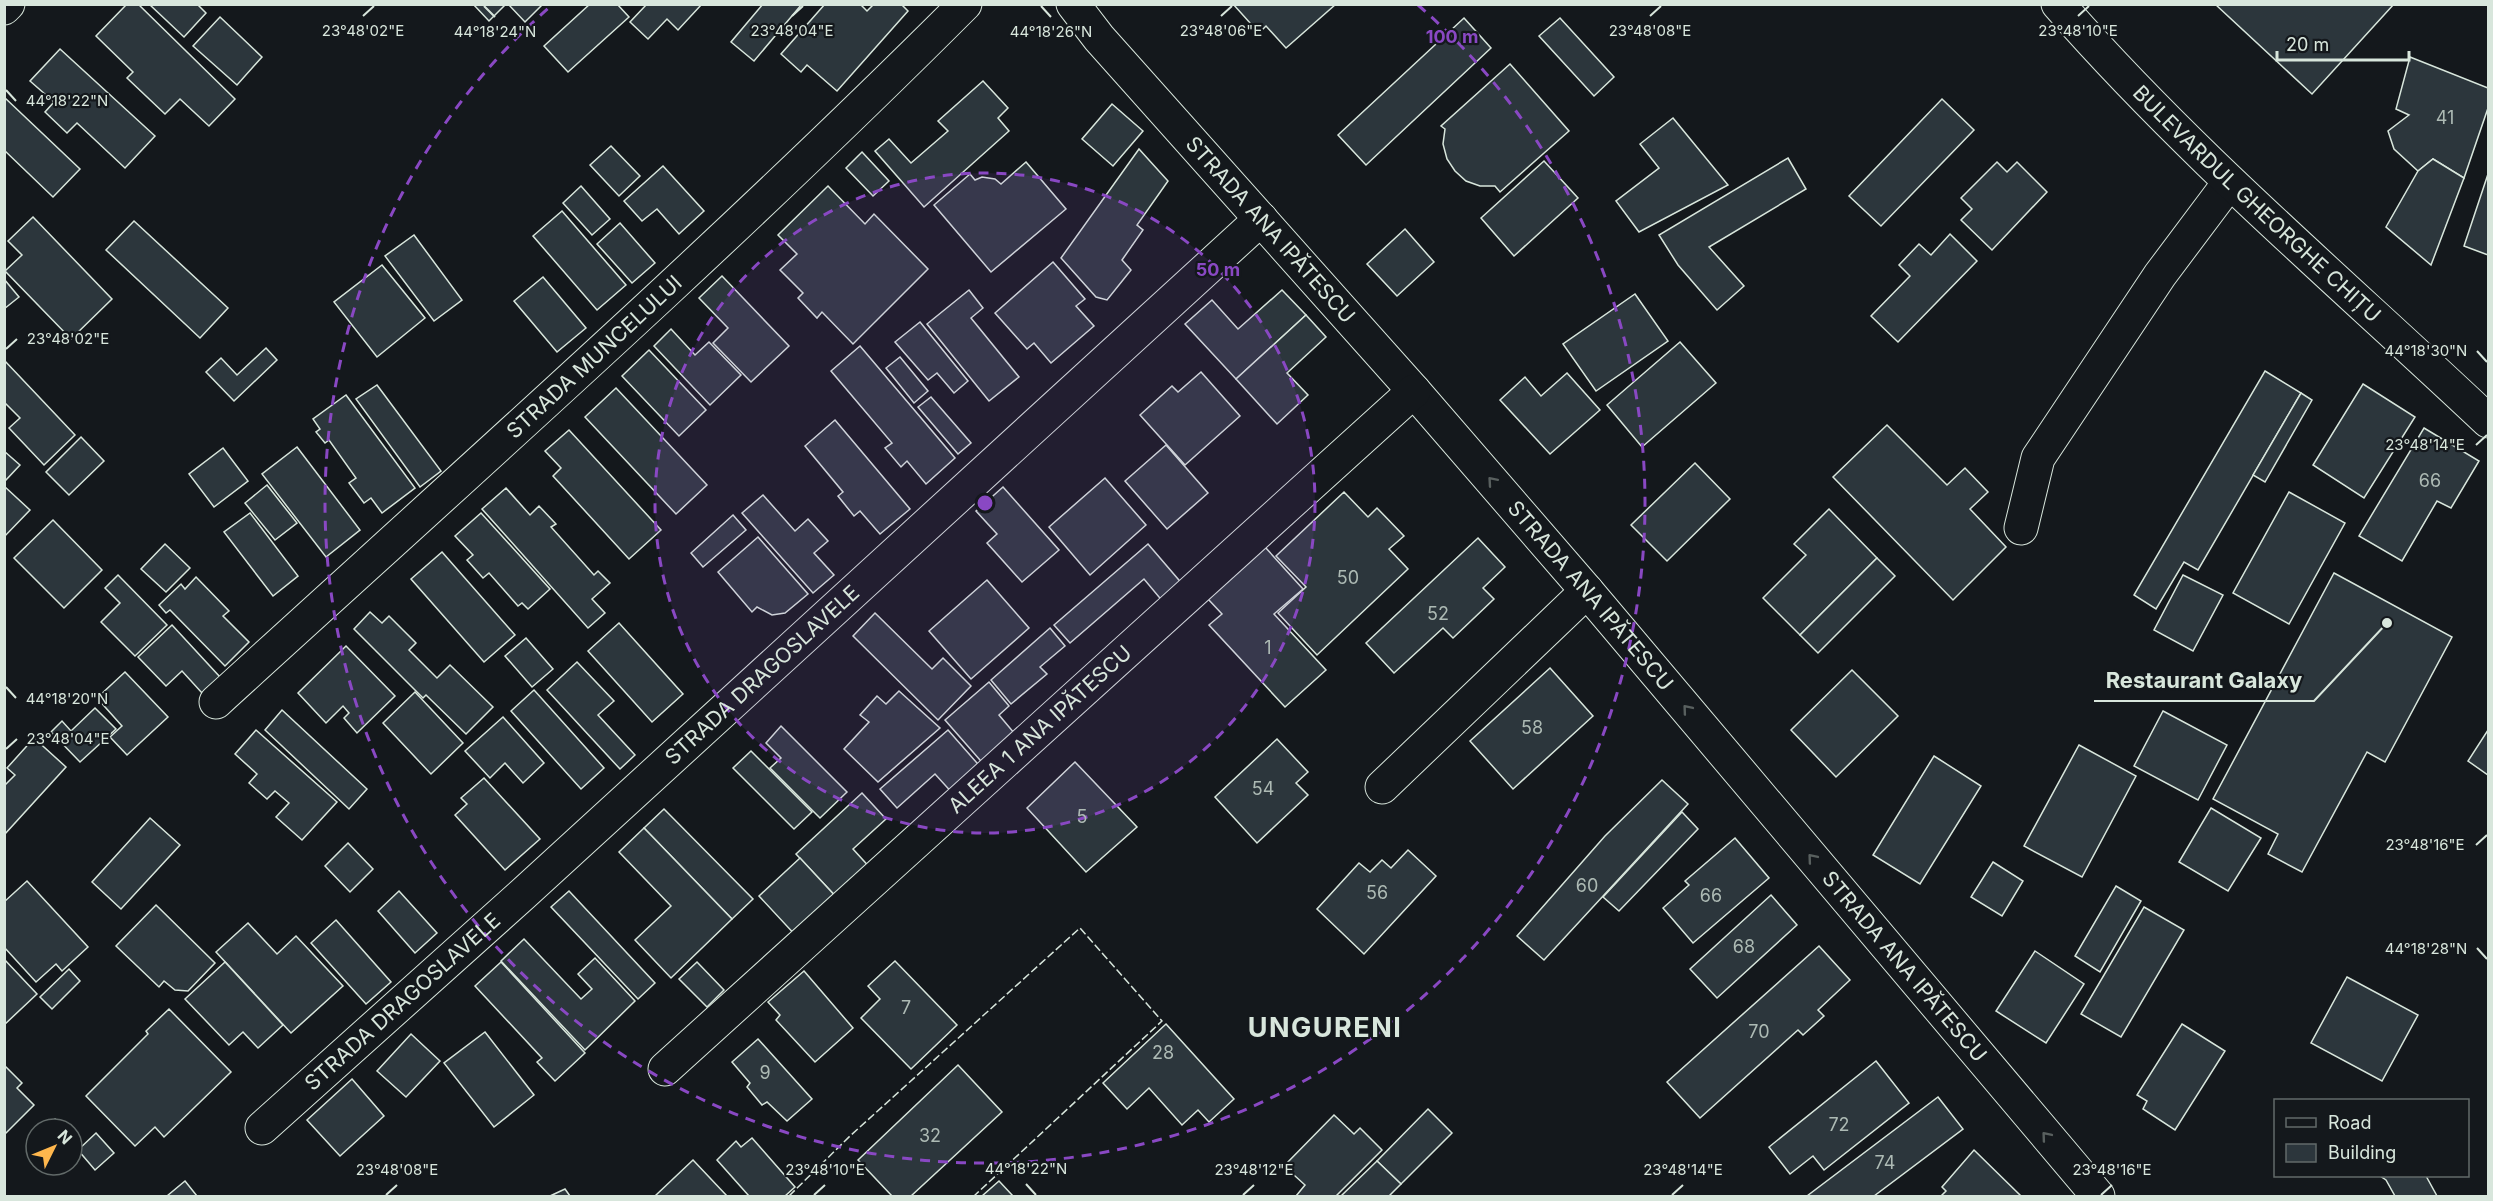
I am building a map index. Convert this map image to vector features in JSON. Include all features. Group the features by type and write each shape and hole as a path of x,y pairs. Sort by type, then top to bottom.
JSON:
{"street":[{"path":"4,8 8,4"},
{"name":"STRADA MUNCELULUI","path":"216,702 583,367 875,95 965,4"},
{"name":"STRADA ANA IPĂTESCU","path":"1073,4 1100,38 1414,391 1587,591 2098,1197"},
{"name":"BULEVARDUL GHEORGHE CHIȚU","path":"2058,4 2229,183 2366,306 2488,421"},
{"path":"2021,528 2038,458 2160,275 2229,183"},
{"name":"STRADA DRAGOSLAVELE","path":"262,1128 532,886 1261,219"},
{"name":"ALEEA 1 ANA IPĂTESCU","path":"665,1069 1414,391"},
{"path":"1382,787 1587,591"}],"building":[{"path":"127,4 138,4 235,99 209,126 180,99 165,114 127,78 133,72 96,36"},
{"path":"149,4 197,4 206,13 184,37"},
{"path":"473,4 506,4 489,21"},
{"path":"508,4 543,4 525,22"},
{"path":"590,4 617,4 629,17 568,72 544,46"},
{"path":"647,4 702,4 678,30 667,19 648,39 630,22"},
{"path":"763,4 802,4 754,61 731,42"},
{"path":"825,4 860,4 867,11 874,4 901,4 908,11 837,91 807,65 801,72 781,54"},
{"path":"1233,4 1336,4 1286,48 1266,26 1259,33"},
{"path":"2215,4 2394,4 2312,94"},
{"path":"220,17 262,57 237,85 193,46"},
{"path":"1464,18 1491,48 1366,165 1338,135"},
{"path":"1560,18 1614,77 1594,96 1539,36"},
{"path":"60,49 155,136 125,168 77,123 67,133 45,112 54,102 30,81"},
{"path":"2410,57 2488,88 2488,108 2464,178 2433,159 2418,171 2394,149 2388,131 2409,115 2396,109"},
{"path":"1510,64 1569,131 1500,192 1495,186 1480,186 1466,181 1455,171 1447,159 1443,144 1445,129 1441,126"},
{"path":"983,81 1008,108 998,118 1009,131 924,207 875,151 889,139 911,163 948,131 938,121"},
{"path":"4,97 80,169 53,197 4,150"},
{"path":"1942,99 1974,130 1881,226 1849,196"},
{"path":"1112,104 1143,131 1113,166 1082,139"},
{"path":"1673,118 1728,185 1639,232 1616,201 1659,168 1640,144"},
{"path":"611,146 640,176 619,196 590,165"},
{"path":"1139,149 1168,181 1137,225 1143,230 1122,260 1131,270 1107,300 1096,297 1061,258"},
{"path":"862,152 889,181 873,196 846,168"},
{"path":"1788,158 1806,189 1709,247 1744,286 1717,310 1678,265 1659,235"},
{"path":"2433,159 2464,178 2431,265 2386,227 2418,171"},
{"path":"1544,161 1578,198 1514,256 1481,218"},
{"path":"1026,162 1066,209 991,272 934,205 970,174 975,180 982,177 995,179 1001,184"},
{"path":"1997,162 2007,172 2017,162 2047,192 1992,250 1961,220 1972,209 1961,198"},
{"path":"663,166 704,211 679,234 657,209 642,221 624,201"},
{"path":"2488,174 2488,255 2464,246"},
{"path":"581,186 610,219 592,235 563,203"},
{"path":"828,186 865,224 874,214 928,269 853,344 822,312 817,318 798,298 803,293 780,270 797,254 778,235"},
{"path":"562,211 626,285 597,310 533,236"},
{"path":"33,217 112,299 71,339 5,271 22,255 8,241"},
{"path":"134,221 228,308 200,338 106,250"},
{"path":"620,223 655,263 632,283 597,244"},
{"path":"1405,229 1434,262 1397,296 1367,264"},
{"path":"1950,234 1977,261 1898,342 1871,316 1910,276 1899,265 1919,244 1931,255"},
{"path":"414,235 462,300 434,321 385,256"},
{"path":"1053,262 1085,299 1076,306 1094,326 1051,363 1034,343 1027,349 995,313"},
{"path":"382,265 425,318 377,357 334,302"},
{"path":"722,276 789,346 751,382 713,343 728,328 699,298"},
{"path":"543,277 586,328 557,352 514,301"},
{"path":"4,279 19,297 4,309"},
{"path":"969,290 983,308 971,318 1019,377 989,401 927,324"},
{"path":"1282,290 1306,315 1236,379 1185,324 1212,300 1238,329"},
{"path":"1635,294 1668,341 1596,391 1563,344"},
{"path":"1306,315 1326,337 1287,373 1308,395 1277,424 1236,379"},
{"path":"920,322 968,381 954,393 937,373 928,380 895,342"},
{"path":"671,329 695,355 709,342 741,375 710,405 654,346"},
{"path":"1680,342 1716,383 1642,447 1607,405"},
{"path":"860,346 955,458 926,484 907,461 901,467 885,448 892,443 831,371"},
{"path":"266,348 277,360 234,401 206,372 221,358 237,375"},
{"path":"649,350 706,410 679,436 622,376"},
{"path":"900,357 928,391 914,403 886,368"},
{"path":"4,360 75,435 44,465 9,428 20,418 4,402"},
{"path":"2265,371 2301,393 2198,570 2184,562 2156,609 2134,595"},
{"path":"1201,372 1240,416 1185,465 1140,415 1172,386 1178,392"},
{"path":"1567,373 1600,410 1550,454 1500,400 1525,377 1541,396"},
{"path":"2363,384 2415,417 2364,498 2313,465"},
{"path":"377,385 441,471 420,487 356,399"},
{"path":"616,388 707,485 676,514 585,417"},
{"path":"2301,393 2312,400 2265,482 2253,475"},
{"path":"346,395 415,488 382,513 371,498 364,503 349,483 356,478 329,440 325,443 316,432 320,429 313,419"},
{"path":"931,397 971,443 958,454 918,407"},
{"path":"835,420 910,509 880,534 860,511 854,516 838,496 843,492 805,446"},
{"path":"1887,425 1947,485 1965,468 1988,492 1970,509 2006,547 1953,600 1833,477"},
{"path":"2424,428 2479,461 2451,508 2437,501 2402,561 2359,536"},
{"path":"569,430 661,530 629,559 553,476 561,468 545,451"},
{"path":"81,437 104,461 69,495 46,472"},
{"path":"1166,445 1208,493 1167,529 1125,481"},
{"path":"297,447 360,530 326,557 262,474"},
{"path":"223,448 248,481 214,507 189,474"},
{"path":"4,451 20,465 4,482"},
{"path":"1695,463 1730,499 1667,561 1631,525"},
{"path":"1105,478 1146,525 1090,575 1049,527"},
{"path":"267,485 297,523 275,540 245,503"},
{"path":"4,486 30,510 4,537"},
{"path":"1003,487 1059,550 1022,582 987,543 997,534 976,511"},
{"path":"506,488 530,515 539,506 556,524 551,527 594,575 598,571 610,583 592,599 605,613 588,628 482,509"},
{"path":"1344,492 1368,517 1377,508 1404,536 1389,549 1408,569 1317,655 1278,613 1306,587 1276,556"},
{"path":"2289,492 2345,523 2289,624 2233,593"},
{"path":"763,495 795,531 808,519 828,541 814,553 834,575 813,593 742,513"},
{"path":"1829,509 1877,558 1800,635 1763,598 1806,555 1794,544"},
{"path":"250,513 298,576 273,596 224,532"},
{"path":"481,513 550,589 528,609 522,603 518,606 489,573 483,578 467,560 473,555 455,536"},
{"path":"733,515 746,530 703,567 691,553"},
{"path":"53,520 102,570 64,608 14,558"},
{"path":"758,537 808,594 785,613 772,615 757,607 752,612 718,572"},
{"path":"1478,538 1505,567 1483,588 1494,599 1453,638 1443,628 1394,673 1366,643"},
{"path":"165,544 190,568 166,592 141,569"},
{"path":"1148,544 1184,586 1164,603 1144,579 1070,643 1054,625"},
{"path":"1265,547 1303,589 1274,614 1326,670 1285,707 1209,625 1222,614 1208,599"},
{"path":"442,552 515,635 484,662 411,579"},
{"path":"1877,558 1895,576 1818,653 1800,635"},
{"path":"2334,573 2452,637 2385,762 2367,752 2302,872 2268,854 2278,834 2213,799"},
{"path":"118,575 167,625 135,656 101,622 120,603 105,588"},
{"path":"2183,575 2223,595 2193,651 2154,630"},
{"path":"196,577 229,611 223,616 249,642 225,666 170,610 166,613 159,605 181,584 185,589"},
{"path":"987,580 1029,628 971,679 929,631"},
{"path":"370,612 382,623 389,616 416,643 409,650 437,678 450,665 493,707 466,734 426,695 423,698 354,629"},
{"path":"875,613 932,669 943,658 971,686 938,720 853,636"},
{"path":"619,623 683,694 652,722 588,651"},
{"path":"172,625 220,677 202,693 182,671 166,686 138,657"},
{"path":"1050,628 1065,646 1040,667 1047,674 1011,704 991,680"},
{"path":"526,638 553,669 532,687 505,656"},
{"path":"346,646 395,696 357,733 344,718 349,713 343,706 326,723 298,693"},
{"path":"577,662 614,701 598,715 635,755 620,769 547,690"},
{"path":"1550,668 1593,716 1513,789 1470,741"},
{"path":"1852,670 1898,716 1836,777 1791,730"},
{"path":"125,672 168,717 127,755 110,737 122,726 97,698"},
{"path":"989,682 1009,706 999,715 1020,740 987,768 945,720"},
{"path":"534,690 604,768 581,789 511,711"},
{"path":"899,691 940,728 878,782 844,749 869,722 860,715 877,696 886,704"},
{"path":"415,692 463,743 431,774 383,723"},
{"path":"95,708 116,729 80,762 51,732 62,721 71,731"},
{"path":"282,710 367,789 349,809 265,730"},
{"path":"2163,711 2227,745 2198,800 2134,766"},
{"path":"503,717 544,763 523,783 505,763 490,778 465,751"},
{"path":"781,726 847,792 820,818 770,768 781,758 766,743"},
{"path":"256,730 337,802 302,840 276,817 289,803 275,791 267,799 249,783 257,774 235,754"},
{"path":"948,730 984,771 955,796 935,774 897,808 880,789"},
{"path":"2488,730 2488,775 2468,761"},
{"path":"34,738 66,767 4,835 4,786 15,775 7,768"},
{"path":"1277,739 1308,772 1296,783 1308,795 1257,843 1215,797"},
{"path":"2079,745 2136,776 2082,877 2024,846"},
{"path":"751,751 812,812 794,829 733,768"},
{"path":"1934,756 1981,786 1920,884 1873,855"},
{"path":"1075,762 1137,827 1086,872 1027,808"},
{"path":"484,778 540,839 505,870 455,815 467,804 461,798"},
{"path":"1662,780 1688,804 1544,960 1517,936 1605,836"},
{"path":"862,793 886,819 853,849 873,871 841,902 796,854"},
{"path":"2211,808 2261,838 2228,891 2179,862"},
{"path":"664,809 753,899 732,919 644,828"},
{"path":"1682,812 1698,829 1619,911 1603,897"},
{"path":"150,818 180,845 121,909 92,882"},
{"path":"644,828 732,919 671,978 635,940 671,906 619,852"},
{"path":"1735,838 1769,878 1693,943 1663,908 1689,885 1685,881"},
{"path":"348,843 373,869 350,892 325,866"},
{"path":"1408,850 1436,876 1364,954 1317,909 1359,863 1370,872 1382,860 1391,868"},
{"path":"800,858 839,900 798,938 759,896"},
{"path":"1993,862 2023,881 2002,916 1971,897"},
{"path":"27,881 88,947 62,971 56,964 36,982 4,947 4,902"},
{"path":"2116,886 2141,901 2100,972 2075,956"},
{"path":"399,891 437,933 415,953 378,911"},
{"path":"569,891 655,983 638,999 551,907"},
{"path":"1771,895 1797,925 1717,998 1690,969"},
{"path":"156,905 215,963 188,991 175,990 164,981 159,987 116,946"},
{"path":"2144,907 2184,930 2121,1037 2081,1014"},
{"path":"336,920 391,982 366,1004 311,943"},
{"path":"248,923 277,954 296,936 343,986 291,1033 216,952"},
{"path":"524,939 581,999 592,989 578,974 595,958 635,1001 585,1050 501,961"},
{"path":"1819,946 1850,980 1818,1010 1824,1016 1803,1035 1798,1030 1700,1118 1667,1082"},
{"path":"2035,951 2084,984 2046,1043 1996,1011"},
{"path":"4,959 37,994 4,1025"},
{"path":"895,961 957,1025 911,1069 861,1018 880,999 868,986"},
{"path":"225,962 283,1025 258,1048 243,1032 229,1045 185,999"},
{"path":"501,962 585,1053 555,1081 537,1062 542,1058 475,986"},
{"path":"697,962 724,990 707,1007 679,979"},
{"path":"69,969 80,981 52,1009 40,997"},
{"path":"804,971 853,1028 815,1062 776,1020 780,1015 768,1002"},
{"path":"2347,977 2418,1015 2382,1081 2311,1043"},
{"path":"169,1009 231,1072 164,1137 155,1127 135,1146 86,1096 148,1034 146,1031"},
{"path":"1166,1024 1234,1099 1209,1122 1198,1110 1182,1125 1149,1088 1127,1109 1103,1083"},
{"path":"2182,1024 2225,1051 2175,1130 2143,1109 2147,1101 2137,1095"},
{"path":"485,1032 534,1095 494,1127 444,1063"},
{"path":"411,1034 440,1061 406,1097 377,1071"},
{"path":"758,1039 812,1099 787,1121 767,1102 762,1105 747,1087 750,1083 732,1062"},
{"path":"1876,1061 1909,1103 1824,1170 1813,1156 1790,1174 1769,1147"},
{"path":"4,1065 22,1083 17,1088 34,1105 4,1135"},
{"path":"958,1065 1002,1112 911,1196 892,1196 858,1160"},
{"path":"352,1079 384,1116 340,1156 307,1120"},
{"path":"1938,1097 1963,1129 1874,1196 1807,1196"},
{"path":"1428,1109 1452,1133 1401,1184 1377,1161"},
{"path":"1334,1115 1354,1134 1360,1128 1382,1150 1336,1196 1296,1196 1305,1185 1284,1166"},
{"path":"96,1133 114,1153 95,1170 84,1157 84,1144"},
{"path":"752,1138 795,1187 785,1196 749,1196 717,1160 736,1141 741,1147"},
{"path":"1974,1150 2021,1196 1941,1196 1946,1191 1942,1187"},
{"path":"693,1160 727,1196 655,1196"},
{"path":"1377,1161 1401,1184 1389,1196 1341,1196"},
{"path":"2382,1177 2427,1177 2437,1196 2395,1196 2386,1180"},
{"path":"185,1181 197,1196 167,1196"},
{"path":"999,1181 1013,1196 982,1196"},
{"path":"565,1189 570,1196 550,1196"}],"fence":[{"path":"789,1196 850,1136 1080,928 1162,1021 974,1196"}],"place":[{"name":"Restaurant Galaxy","path":"2387,623"}],"district":[{"name":"UNGURENI","path":"1325,1028"}]}
